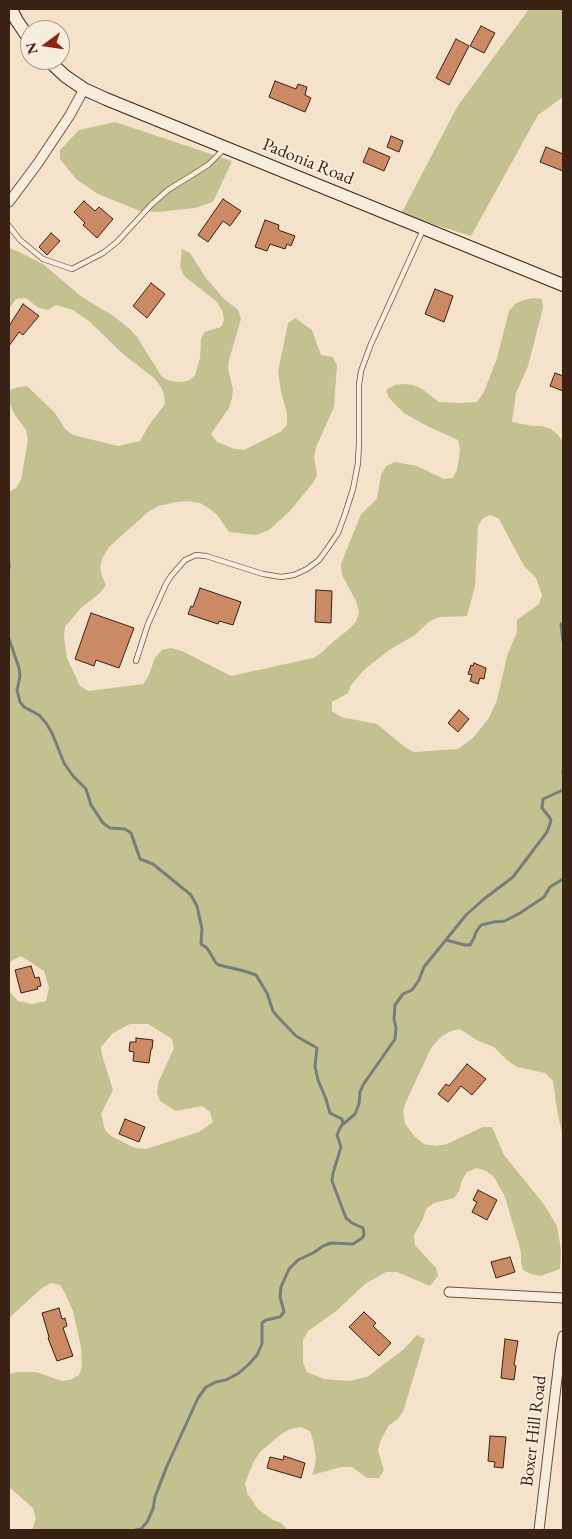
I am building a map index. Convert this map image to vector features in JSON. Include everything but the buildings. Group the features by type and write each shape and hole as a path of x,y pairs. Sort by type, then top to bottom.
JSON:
{"main road":[{"path":"11,9 20,25"},
{"name":"Padonia Road","path":"59,70 84,89 106,99 563,284"}],"street":[{"path":"9,202 70,115 84,89"},
{"path":"449,1292 563,1298"},
{"name":"Boxer Hill Road","path":"539,1530 563,1336"}],"lane":[{"path":"9,226 20,240 43,259 72,269 103,254 168,190 208,165 226,148"},
{"path":"136,661 148,624 166,584 170,576 185,560 196,555 206,556 246,570 281,577 307,569 319,560 328,549 338,533 353,489 358,463 359,385 361,371 371,344 424,229"}],"shaded area":[{"path":"529,9 563,9 563,97 538,115 471,236 401,214 457,107"},
{"path":"115,122 232,161 213,202 195,208 158,212 140,211 98,194 76,179 60,159 60,150 79,130"},
{"path":"9,248 43,264 82,297 112,315 130,329 162,377 170,381 188,381 195,375 204,332 221,327 224,320 222,310 216,301 184,276 180,267 182,249 190,253 206,278 224,299 238,310 241,319 229,360 228,369 233,389 232,398 229,408 211,434 217,442 235,449 244,450 280,432 287,425 287,414 278,372 288,323 295,318 312,330 321,355 333,357 337,366 334,407 317,445 314,457 317,475 313,483 289,512 269,530 256,535 229,532 218,516 200,503 177,502 158,506 148,512 109,547 100,567 106,585 100,593 81,608 65,627 64,637 67,658 80,686 89,691 143,684 148,677 155,658 162,650 171,648 182,651 231,676 313,658 348,630 356,622 359,612 356,601 342,575 341,564 361,514 377,499 381,475 386,466 395,462 417,466 444,479 453,478 459,459 460,449 458,440 404,413 389,398 386,390 395,385 413,385 422,389 439,402 477,402 484,392 497,358 509,311 515,304 524,300 542,299 543,308 528,366 516,393 512,422 551,429 563,442 563,1138 553,1081 545,1073 517,1067 494,1047 476,1040 460,1029 442,1036 431,1048 403,1112 405,1124 415,1137 424,1144 436,1146 447,1144 483,1127 492,1127 504,1155 543,1203 557,1226 561,1250 560,1269 540,1276 523,1270 521,1252 505,1197 494,1177 486,1171 477,1168 467,1172 454,1198 434,1203 426,1209 414,1235 415,1245 436,1268 438,1276 430,1286 397,1272 386,1272 365,1284 335,1312 308,1331 303,1340 303,1363 307,1372 324,1379 349,1381 367,1377 404,1349 417,1335 425,1339 403,1412 397,1420 389,1425 380,1442 378,1451 384,1470 379,1478 367,1478 352,1467 341,1467 312,1475 316,1457 310,1431 301,1427 290,1429 280,1435 260,1452 245,1483 247,1493 258,1509 273,1520 281,1523 288,1530 32,1530 36,1519 33,1508 9,1487 9,1374 36,1372 62,1381 70,1380 79,1375 82,1367 81,1347 73,1311 60,1285 51,1283 42,1288 9,1318 9,991 18,1001 32,1004 46,1001 49,988 44,971 21,956 9,962 9,492 16,488 21,480 28,440 26,430 15,415 9,402 9,394 10,390 27,386 55,413 65,429 73,435 118,446 140,441 149,425 165,404 161,387 154,378 123,354 89,321 73,310 56,305 48,310 39,308 26,298 16,299 9,309","holes":["491,515 499,519 524,566 536,578 542,595 539,604 517,620 517,632 507,656 497,700 489,718 473,738 458,749 414,752 406,748 377,724 341,717 332,711 332,702 348,693 351,685 364,670 389,650 415,635 430,621 440,617 467,616 475,586 478,526 483,518","130,1024 148,1024 172,1039 174,1048 158,1083 157,1093 160,1101 176,1111 202,1106 210,1112 213,1122 199,1132 146,1149 135,1148 111,1136 105,1130 101,1114 113,1090 101,1047 113,1033"]}],"waterway":[{"path":"9,563 9,568"},
{"path":"561,624 563,641"},
{"path":"9,639 19,668 20,676 17,690 20,702 24,707 39,715 46,723 64,763 73,776 86,789 91,805 103,823 110,828 125,829 131,833 140,859 153,864 191,895 197,906 202,929 201,944 207,948 216,963 256,975 267,993 273,1011 277,1016 296,1036 317,1048 315,1066 318,1080 330,1113 342,1119 343,1124"},
{"path":"135,1530 141,1529 147,1522 167,1466 198,1398 206,1387 226,1380 239,1373 249,1364 257,1355 262,1344 262,1323 266,1320 280,1317 284,1312 280,1297 281,1287 289,1269 298,1260 323,1246 331,1243 353,1244 364,1235 363,1228 346,1218 332,1181 341,1147 337,1135 341,1126 355,1114 363,1085 395,1039 395,1005 403,994 412,990 419,980 424,967 466,915 513,877 547,832 551,821 542,808 543,799 563,790"},
{"path":"446,940 470,945 481,925 505,921 520,913 544,897 550,887 563,879"}]}
